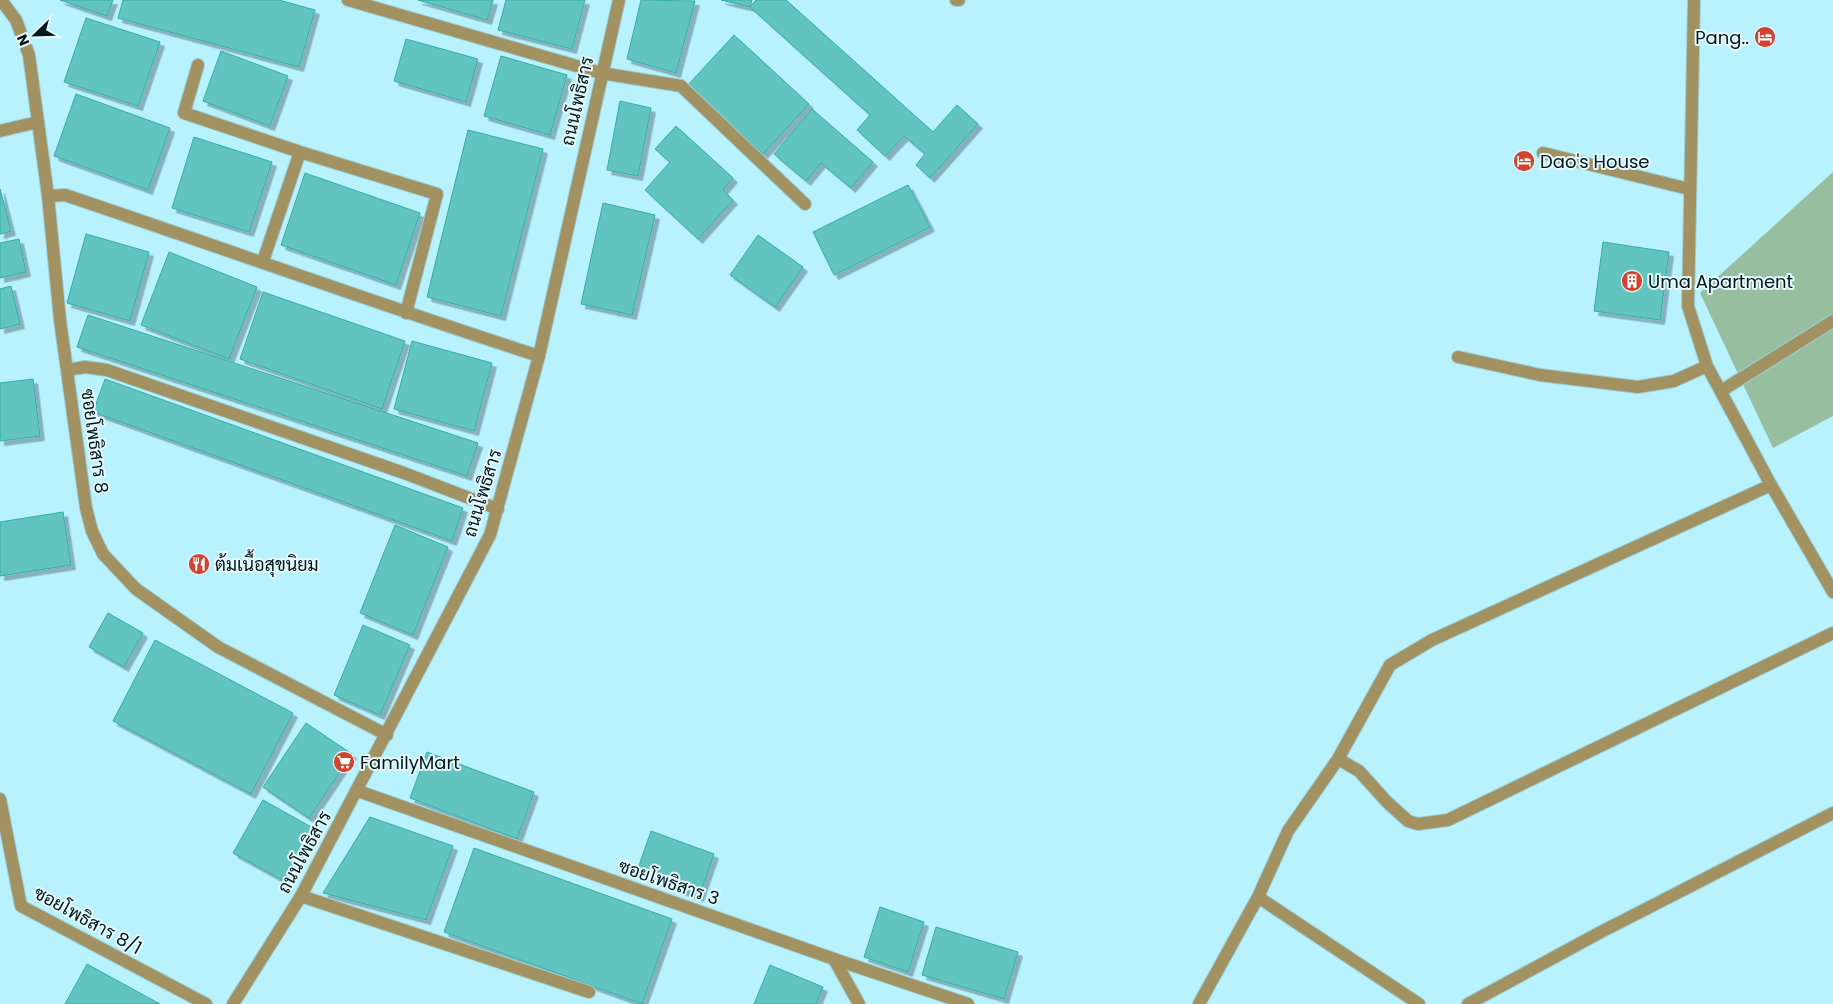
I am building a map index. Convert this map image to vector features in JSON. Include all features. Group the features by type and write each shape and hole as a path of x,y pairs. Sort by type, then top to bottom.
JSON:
{"street":[{"name":"ซอยโพธิสาร 8","path":"1,0 16,20 29,55 48,196 67,370 86,508 92,531 103,554 136,589 218,647 387,735"},
{"path":"348,0 601,73 681,86 804,204"},
{"name":"ถนนโพธิสาร","path":"233,1004 301,896 358,791 490,535 538,356 619,0"},
{"path":"1694,0 1688,306 1708,366 1771,485 1833,592"},
{"path":"198,65 184,113 300,152 437,194 406,313"},
{"path":"0,131 38,122"},
{"path":"263,262 300,152"},
{"path":"1543,152 1689,190"},
{"path":"48,196 64,195 263,262 406,313 538,356"},
{"path":"1721,391 1833,321"},
{"path":"1458,357 1540,376 1638,388 1674,382 1708,366"},
{"path":"67,370 85,367 107,370 404,473 498,509"},
{"path":"1199,1004 1258,897 1288,831 1338,759 1390,665 1432,640 1771,485"},
{"path":"1338,759 1359,771 1386,802 1408,821 1418,824 1448,820 1833,633"},
{"name":"ซอยโพธิสาร 3","path":"358,791 834,959 968,1004"},
{"name":"ซอยโพธิสาร 8/1","path":"0,799 21,906 206,1004"},
{"path":"1468,1004 1599,933 1833,813"},
{"path":"301,896 589,992"},
{"path":"1258,897 1419,1004"},
{"path":"834,959 859,1004"}],"green space":[{"path":"1833,172 1833,416 1773,448 1700,293"}],"building":[{"path":"60,0 113,0 107,16"},
{"path":"123,0 279,0 315,10 299,67 118,18"},
{"path":"418,0 493,0 487,20"},
{"path":"506,0 585,0 572,49 498,30"},
{"path":"641,0 695,1 676,73 627,59"},
{"path":"721,0 752,0 750,7"},
{"path":"756,0 786,0 933,132 957,105 978,124 930,178 916,165 925,154 904,136 885,156 857,130 870,115 750,7"},
{"path":"86,18 160,42 138,106 64,82"},
{"path":"734,35 809,104 763,154 688,85"},
{"path":"406,39 478,59 466,102 394,81"},
{"path":"221,51 288,76 270,126 203,101"},
{"path":"501,56 567,75 550,135 484,116"},
{"path":"76,94 170,128 148,190 54,156"},
{"path":"620,101 651,108 638,176 607,170"},
{"path":"812,109 873,162 851,188 821,163 806,181 774,154"},
{"path":"676,126 733,178 723,190 733,200 698,239 645,190 670,162 655,149"},
{"path":"468,130 543,149 501,316 427,297"},
{"path":"194,137 272,162 249,232 172,208"},
{"path":"305,173 420,213 396,285 281,245"},
{"path":"908,185 930,227 834,275 813,232"},
{"path":"0,189 11,231 0,234"},
{"path":"603,203 655,215 632,315 581,304"},
{"path":"86,234 149,252 130,321 67,303"},
{"path":"758,235 803,267 775,307 730,275"},
{"path":"19,239 26,272 0,278 0,243"},
{"name":"Uma Apartment","path":"1603,242 1669,252 1660,320 1594,311"},
{"path":"169,252 257,287 229,359 141,325"},
{"path":"11,286 20,324 0,329 0,289"},
{"path":"263,292 405,341 382,409 240,359"},
{"path":"88,315 478,443 467,476 77,347"},
{"path":"412,341 492,363 474,431 394,409"},
{"path":"33,379 40,436 0,441 0,383"},
{"path":"105,379 463,508 452,541 93,412"},
{"path":"63,512 71,565 0,576 0,522"},
{"path":"395,525 448,547 413,635 360,613"},
{"path":"108,613 143,633 124,667 89,647"},
{"path":"363,625 410,645 380,715 334,695"},
{"path":"155,640 293,713 251,794 113,721"},
{"path":"306,723 352,754 309,818 263,787"},
{"path":"427,752 534,792 517,839 410,798"},
{"path":"263,800 313,828 284,881 233,853"},
{"path":"370,817 453,846 426,920 323,893"},
{"path":"651,831 714,854 699,897 636,874"},
{"path":"474,848 672,919 642,1004 444,932"},
{"path":"880,907 924,922 908,972 864,957"},
{"path":"936,927 1018,952 1004,999 922,975"},
{"path":"87,964 160,1004 65,1004"},
{"path":"770,965 823,987 816,1004 754,1004"}],"place":[{"name":"Pang..","path":"1765,37"},
{"name":"Dao's House","path":"1524,161"},
{"name":"Uma Apartment","path":"1632,281"},
{"name":"ต้มเนื้อสุขนิยม","path":"199,564"},
{"name":"FamilyMart","path":"344,762"}]}
